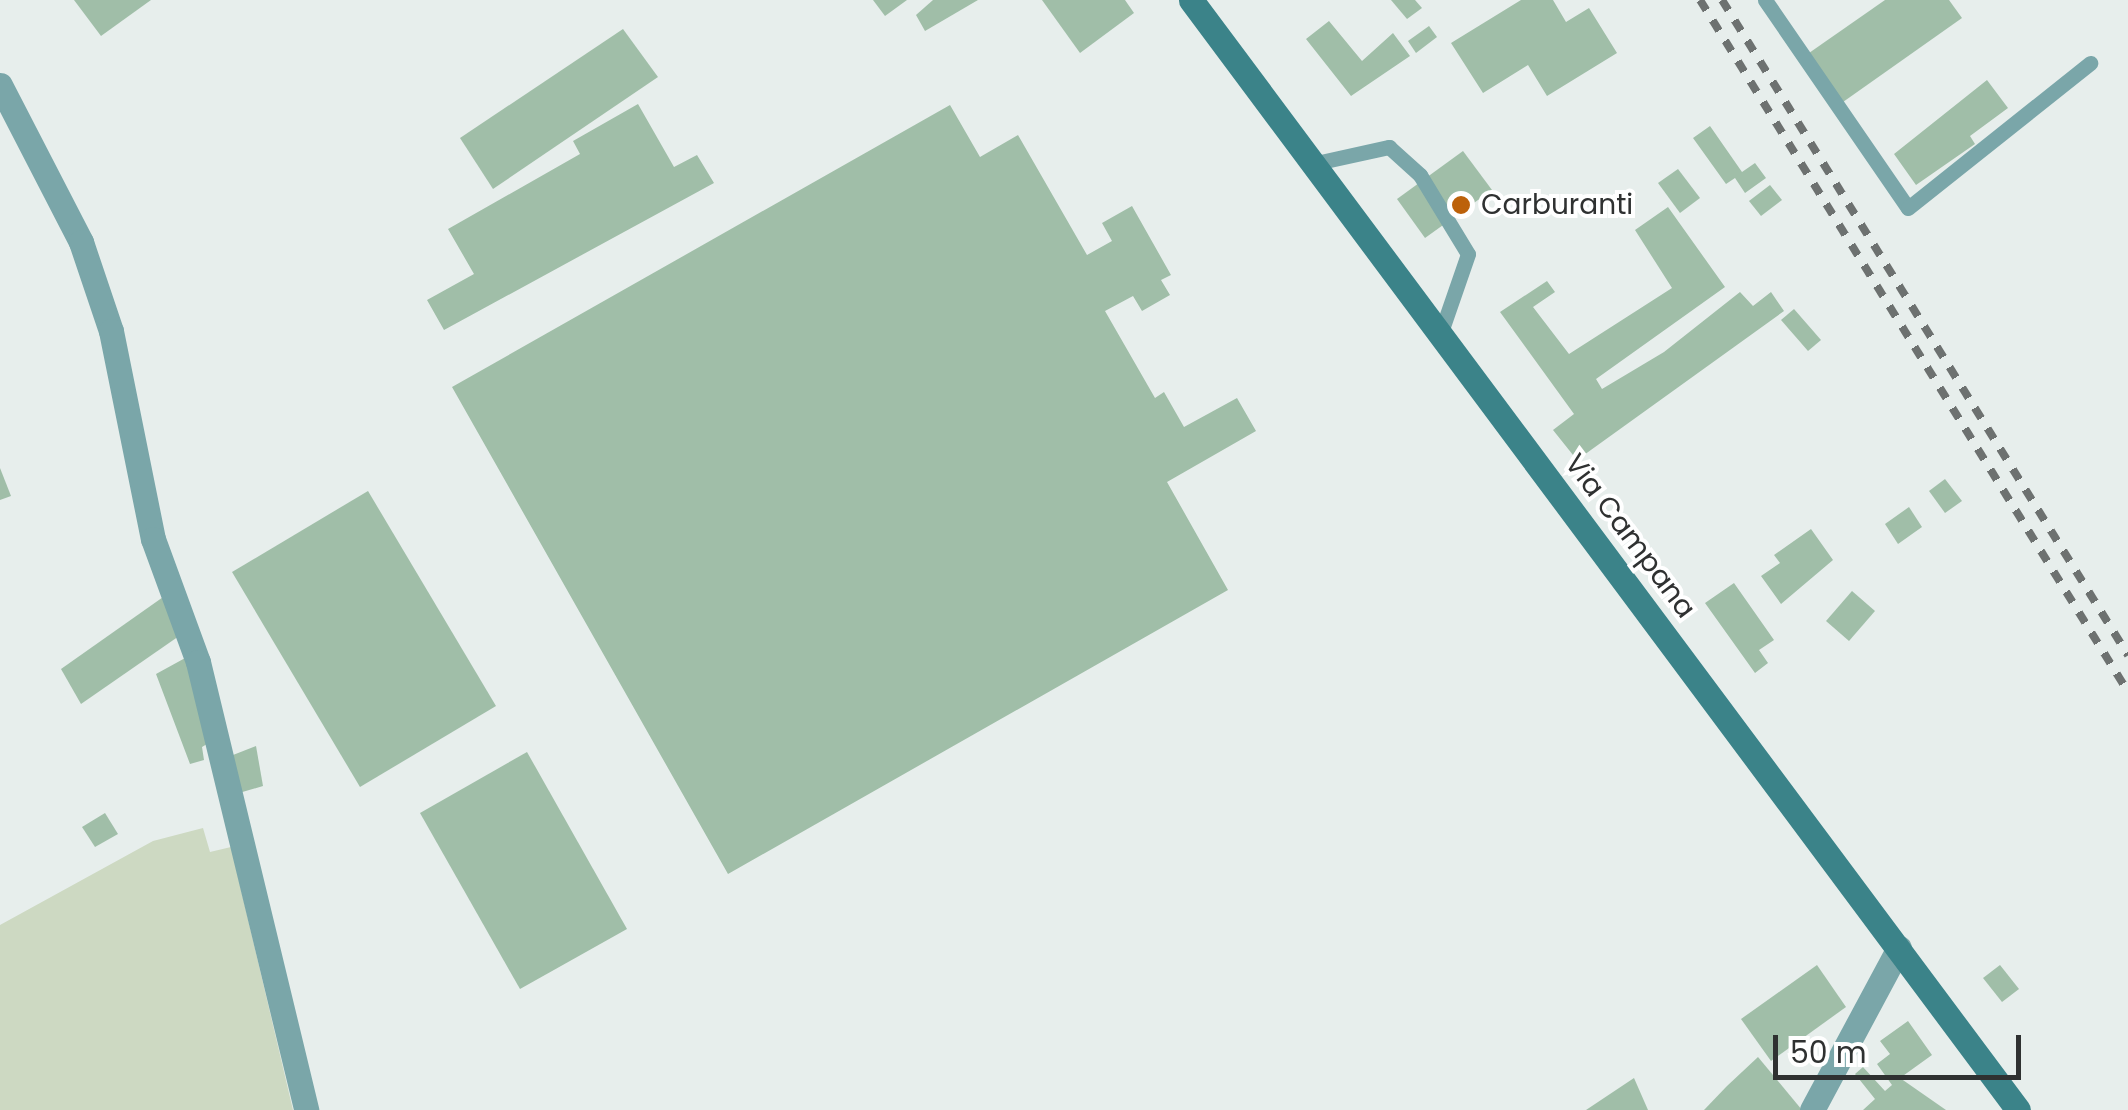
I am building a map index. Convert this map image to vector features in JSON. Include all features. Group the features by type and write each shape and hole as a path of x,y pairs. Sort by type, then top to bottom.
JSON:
{"street":[{"name":"Via Campana","path":"1192,0 2018,1110"},
{"path":"0,85 81,242 110,331 154,540 198,662 306,1110"},
{"path":"1812,1110 1899,948"}],"lane":[{"path":"1766,0 1908,208 2090,63"},
{"path":"1316,163 1389,148 1420,175 1468,254 1441,332"}],"green space":[{"path":"203,828 210,852 231,847 293,1110 0,1110 0,925 153,841"}],"building":[{"path":"74,0 151,0 101,36"},
{"path":"873,0 907,0 885,16"},
{"path":"933,0 978,0 925,31 916,15"},
{"path":"1042,0 1125,0 1134,13 1080,53"},
{"path":"1391,0 1415,0 1422,8 1407,19"},
{"path":"1521,0 1553,0 1566,22 1589,8 1617,53 1547,96 1528,65 1483,93 1451,43"},
{"path":"1885,0 1949,0 1962,18 1843,102 1809,53"},
{"path":"1329,21 1362,61 1393,33 1410,56 1351,96 1306,39"},
{"path":"1429,26 1437,37 1416,53 1408,41"},
{"path":"623,29 658,77 493,189 460,138"},
{"path":"1987,80 2008,108 1970,136 1975,144 1916,185 1894,154"},
{"path":"638,104 674,167 697,155 714,183 444,330 427,300 474,274 448,229 580,154 573,141"},
{"path":"950,105 980,157 1018,135 1087,255 1112,241 1102,223 1132,206 1171,275 1161,280 1170,295 1142,311 1133,296 1105,311 1155,398 1164,392 1184,427 1237,398 1256,431 1167,482 1228,590 728,874 452,387"},
{"path":"1710,126 1742,172 1755,163 1766,178 1745,193 1735,178 1726,184 1693,138"},
{"path":"1463,151 1492,190 1425,238 1397,199"},
{"path":"1678,169 1700,198 1680,213 1658,183"},
{"path":"1770,185 1782,200 1761,216 1749,201"},
{"path":"1668,207 1725,287 1596,379 1602,389 1664,352 1740,292 1753,306 1771,292 1784,311 1577,460 1553,430 1574,414 1500,312 1547,281 1555,292 1533,307 1569,354 1672,288 1635,230"},
{"path":"1794,309 1821,340 1808,351 1781,320"},
{"path":"0,468 11,496 0,500"},
{"path":"1945,479 1962,501 1945,513 1929,491"},
{"path":"368,491 496,706 360,787 232,572"},
{"path":"1909,507 1922,527 1898,544 1885,524"},
{"path":"1811,529 1833,560 1781,604 1761,576 1780,563 1774,555"},
{"path":"1734,583 1774,640 1759,650 1768,663 1755,673 1705,603"},
{"path":"1852,591 1875,611 1849,641 1826,621"},
{"path":"166,595 182,634 81,704 61,669"},
{"path":"187,657 207,744 202,747 204,760 190,764 156,674"},
{"path":"256,746 263,786 239,793 233,755"},
{"path":"527,752 627,929 520,989 420,813"},
{"path":"105,813 118,834 95,847 82,827"},
{"path":"1817,965 1846,1007 1771,1061 1741,1019"},
{"path":"2000,965 2019,989 2002,1002 1983,978"},
{"path":"1908,1021 1932,1055 1900,1078 1946,1110 1863,1110 1875,1099 1855,1074 1863,1067 1885,1091 1892,1085 1877,1064 1890,1054 1880,1041"},
{"path":"1758,1057 1802,1110 1704,1110 1727,1086"},
{"path":"1634,1078 1648,1110 1586,1110"}],"railway":[{"path":"1700,0 2128,692"},
{"path":"1722,0 2128,655"}],"place":[{"name":"Carburanti","path":"1461,205"}]}
